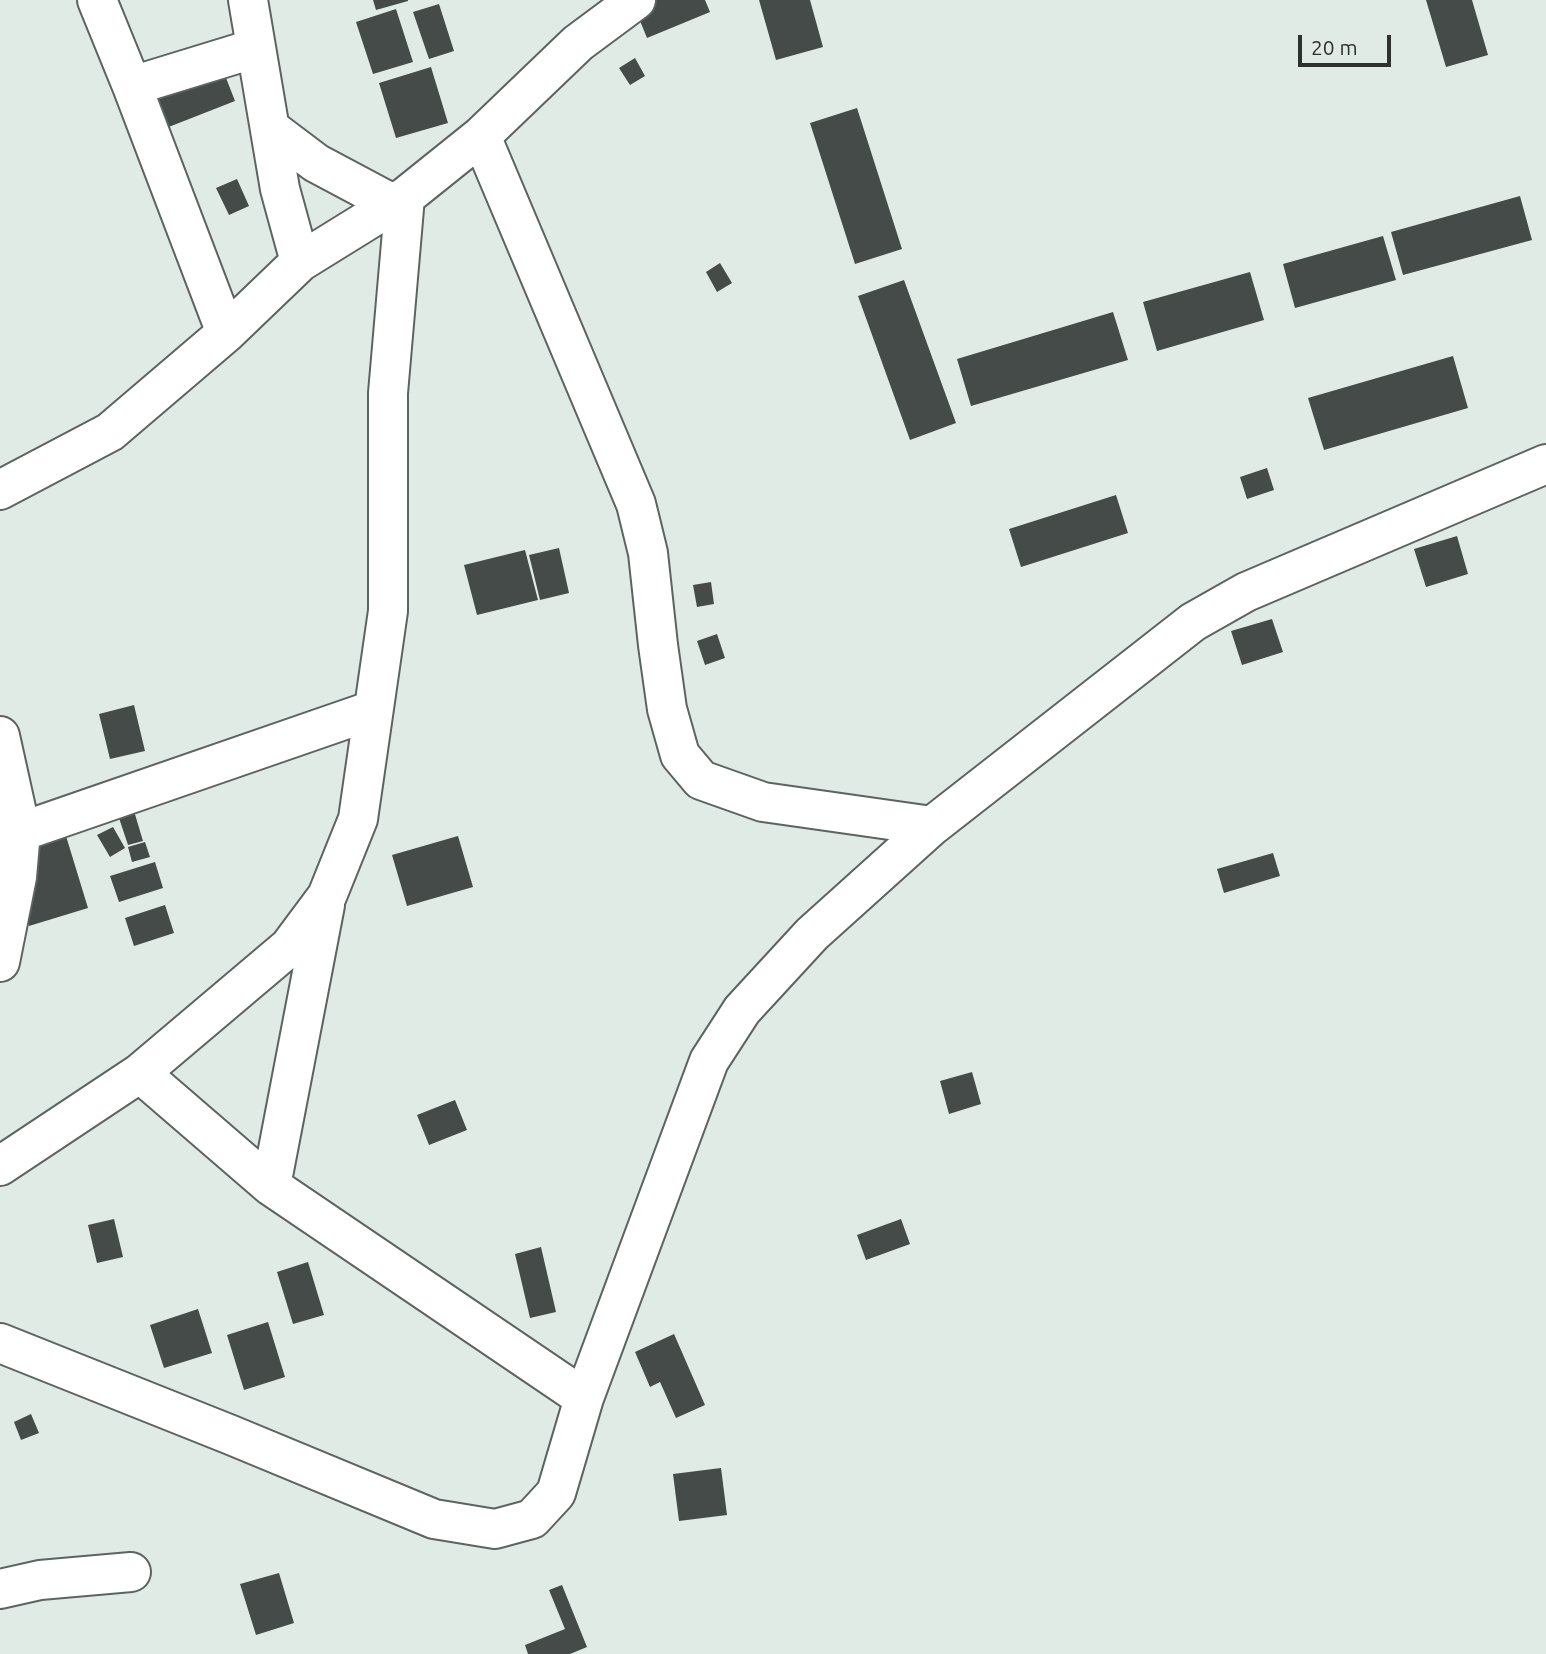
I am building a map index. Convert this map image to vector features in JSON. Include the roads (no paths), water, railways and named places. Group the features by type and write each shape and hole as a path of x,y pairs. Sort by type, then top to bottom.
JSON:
{"street":[{"path":"97,0 226,333"},
{"path":"248,0 281,189 300,262"},
{"path":"0,491 110,432 226,333 300,262 399,200 481,136 578,43 636,0"},
{"path":"132,86 256,48"},
{"path":"271,130 316,163 399,200"},
{"path":"481,136 636,504 648,553 667,709 680,755 701,780 763,802 932,826"},
{"path":"271,1186 327,896 358,819 388,611 388,393 399,200"},
{"path":"0,1343 434,1519 495,1529 531,1520 556,1493 584,1398 709,1061 742,1010 812,934 932,826 1193,622 1245,592 1546,464"},
{"path":"10,835 373,710"},
{"path":"0,736 10,835 18,877 0,962"},
{"path":"0,1166 139,1073 289,947 327,896"},
{"path":"139,1073 271,1186 584,1398"},
{"path":"0,1589 40,1580 131,1572"}]}
